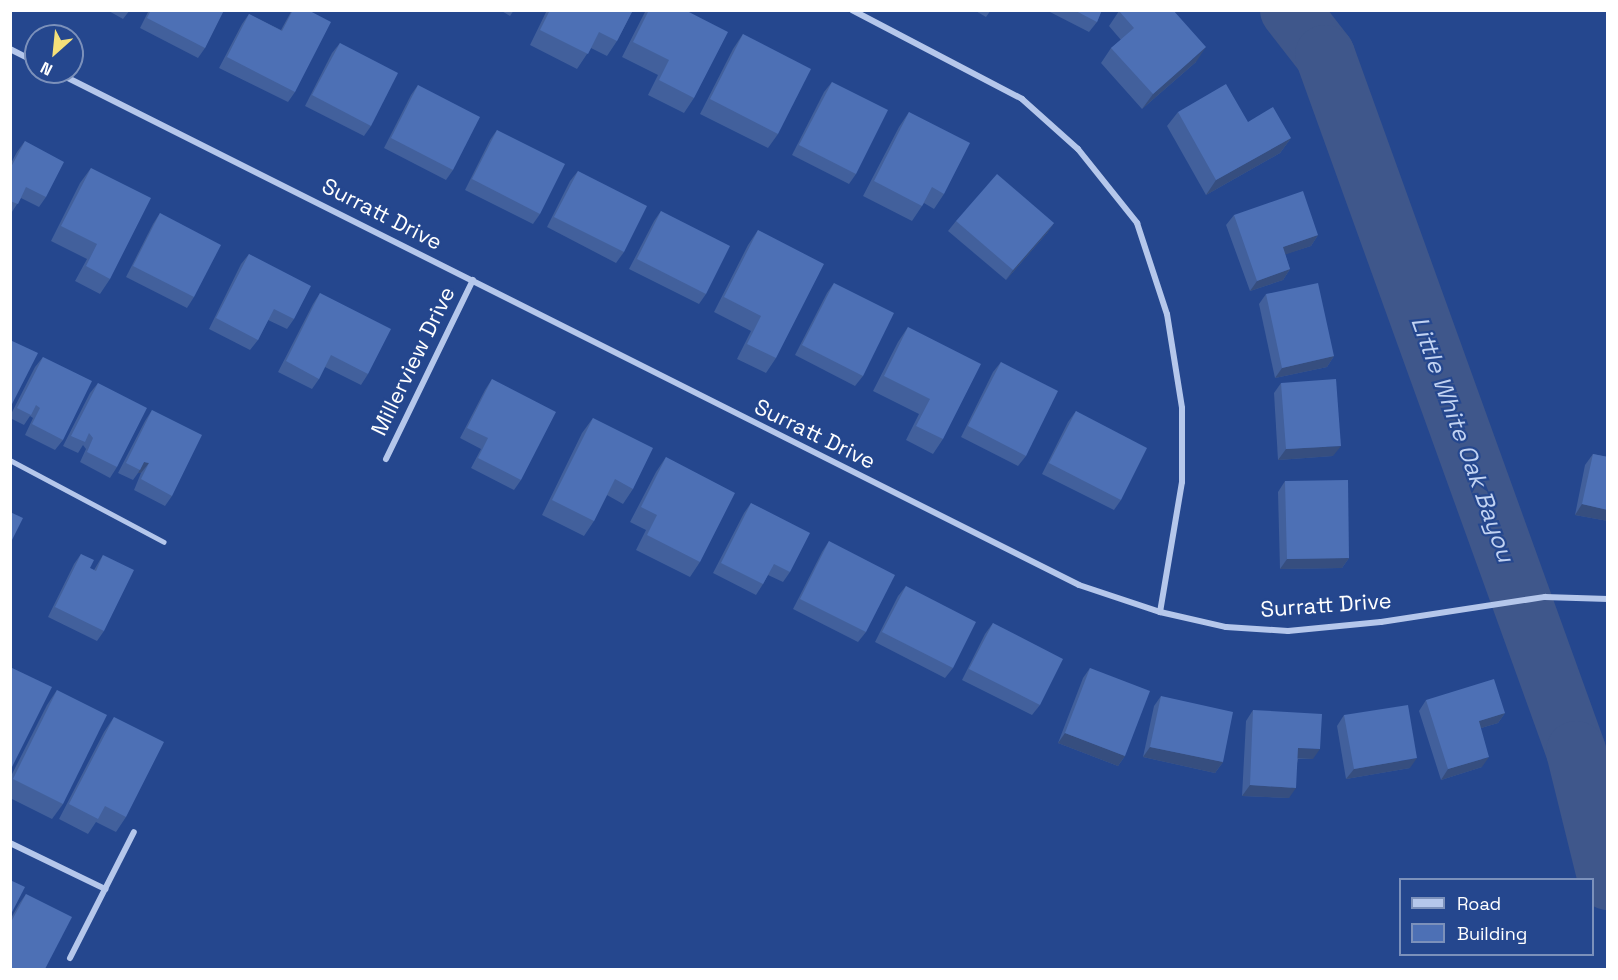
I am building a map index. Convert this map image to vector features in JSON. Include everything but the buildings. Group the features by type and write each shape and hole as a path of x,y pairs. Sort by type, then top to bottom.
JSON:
{"street":[{"path":"852,10 1022,99 1078,149 1137,223 1167,314 1182,408 1182,482 1160,612"},
{"path":"10,49 24,56"},
{"name":"Surratt Drive","path":"80,84 1079,585 1160,612 1226,627 1288,631 1382,622 1545,597 1608,599"},
{"name":"Millerview Drive","path":"386,459 472,279"},
{"path":"70,958 134,832"},
{"path":"10,843 105,890"}],"lane":[{"path":"10,460 164,542"}],"waterway":[{"name":"Little White Oak Bayou","path":"1290,10 1325,55 1576,751 1608,880"}]}
